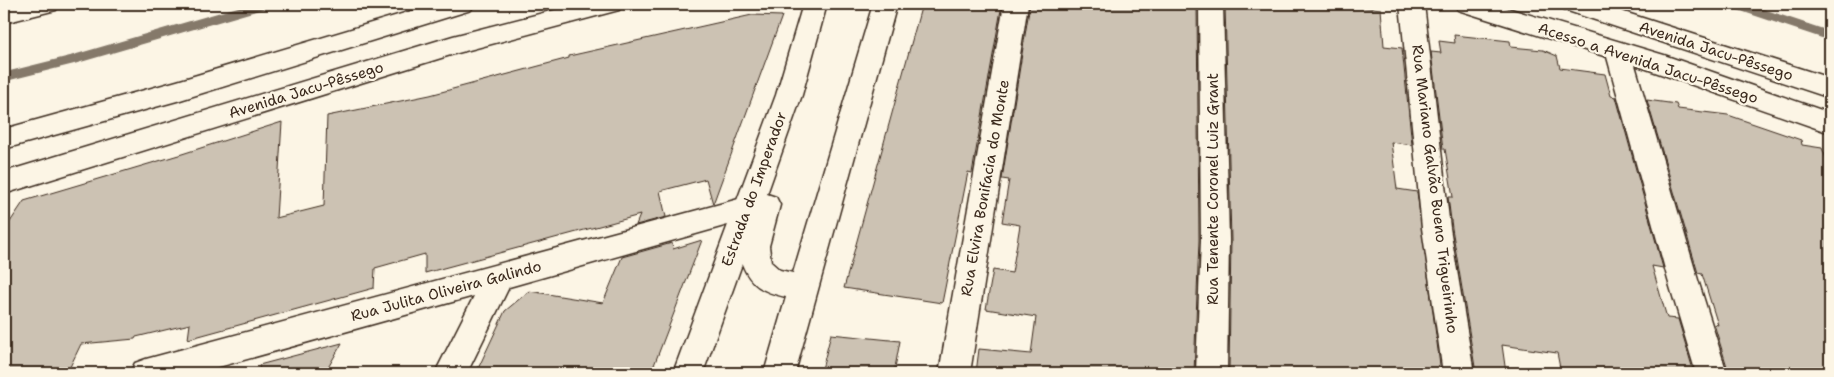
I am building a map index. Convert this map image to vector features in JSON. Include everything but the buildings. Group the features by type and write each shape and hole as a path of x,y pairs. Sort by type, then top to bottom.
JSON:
{"main road":[{"path":"4,14 48,4"},
{"path":"4,139 82,119 248,71 463,4"},
{"name":"Avenida Jacu-Pêssego","path":"4,183 453,45 611,4"},
{"path":"779,373 885,4"},
{"name":"Rua Elvira Bonifacia do Monte","path":"954,373 1016,4"},
{"name":"Rua Tenente Coronel Luiz Grant","path":"1211,4 1215,240 1212,373"},
{"name":"Rua Mariano Galvão Bueno Trigueirinho","path":"1412,4 1436,228 1459,373"},
{"name":"Acesso a Avenida Jacu-Pêssego","path":"1466,4 1655,62 1830,123"},
{"name":"Avenida Jacu-Pêssego","path":"1573,4 1820,84"},
{"path":"802,288 771,280 760,270 754,259 756,238 814,67 816,45 808,13"},
{"name":"Estrada do Imperador","path":"688,373 789,94 808,13"},
{"path":"1618,51 1683,280 1712,373"},
{"name":"Rua Julita Oliveira Galindo","path":"146,373 746,210"},
{"path":"451,373 499,276"}],"waterway":[{"path":"4,77 72,60 264,4"},
{"path":"1734,4 1830,36"}]}
